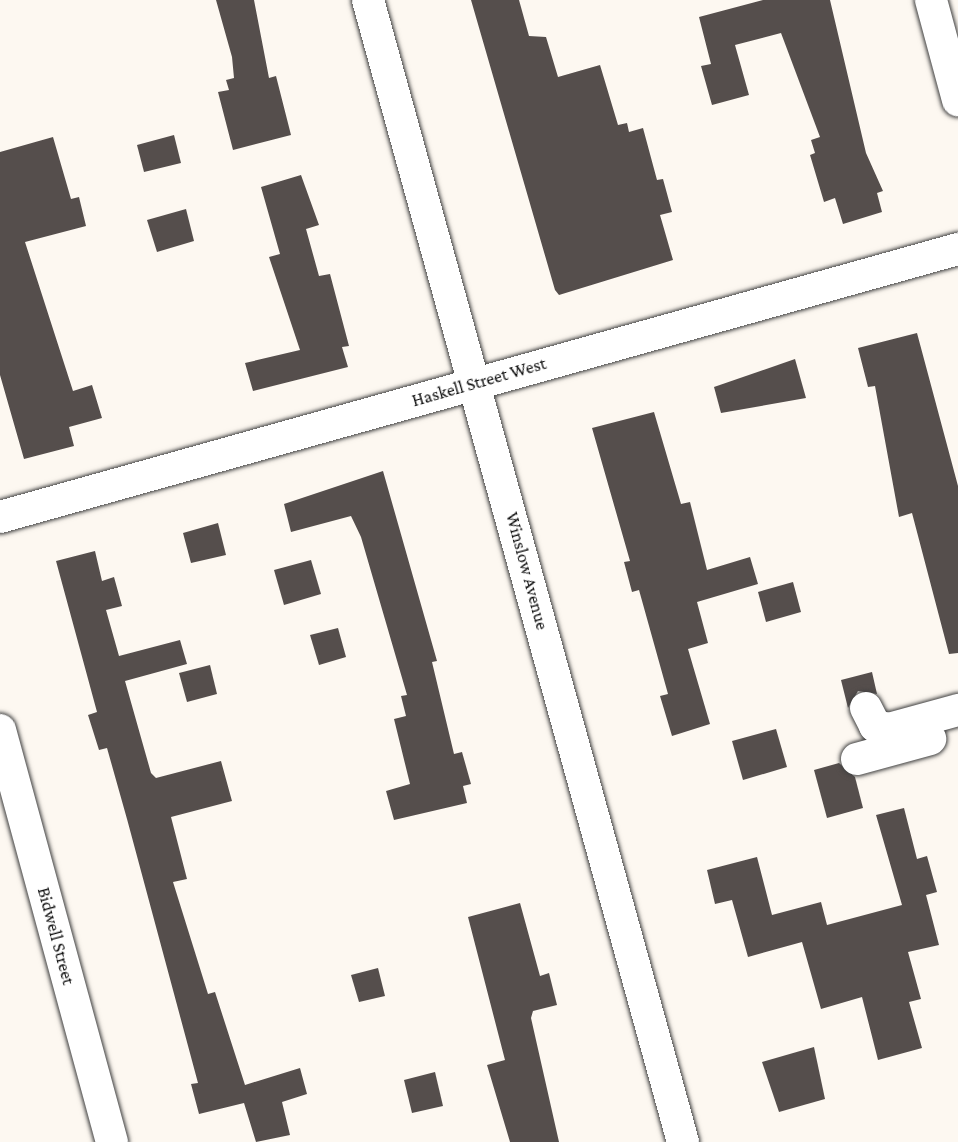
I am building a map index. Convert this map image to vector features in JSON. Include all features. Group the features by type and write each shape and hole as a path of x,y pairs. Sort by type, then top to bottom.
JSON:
{"street":[{"name":"Winslow Avenue","path":"368,0 476,382 683,1142"},
{"path":"931,0 958,100"},
{"name":"Haskell Street West","path":"0,517 958,249"},
{"path":"866,708 875,726 889,729 958,710"},
{"name":"Bidwell Street","path":"0,730 112,1142"},
{"path":"857,760 958,730"}],"building":[{"path":"216,0 254,0 269,78 276,76 291,135 233,150 218,92 229,90 226,80 234,78 232,57"},
{"path":"471,0 519,0 529,36 546,37 558,77 600,65 618,125 627,123 629,132 643,128 657,180 663,179 672,212 660,215 673,260 559,295 555,290"},
{"path":"763,0 830,0 866,153 883,191 877,193 882,212 843,224 835,198 824,202 810,155 815,153 811,140 820,137 781,33 735,45 749,95 712,105 701,66 711,64 699,17"},
{"path":"174,135 181,163 144,172 137,145"},
{"path":"53,137 71,199 79,197 86,226 25,242 73,391 92,385 102,418 69,427 74,446 24,459 0,375 0,152"},
{"path":"301,175 319,225 306,229 319,276 330,274 349,346 342,347 348,367 253,391 245,363 300,350 269,257 280,254 261,187"},
{"path":"186,209 194,241 157,252 147,220"},
{"path":"917,333 958,486 958,653 949,654 912,513 899,517 875,386 868,387 858,348"},
{"path":"795,359 806,398 721,413 714,387"},
{"path":"654,412 681,504 690,502 707,570 750,557 758,584 697,602 708,643 688,649 710,724 672,736 660,696 668,694 639,590 632,592 624,562 630,561 592,428"},
{"path":"383,471 437,661 432,662 454,754 462,752 471,784 463,786 467,803 394,820 386,791 410,784 394,719 406,716 401,696 407,695 361,537 351,516 291,532 284,504"},
{"path":"218,523 226,555 191,563 183,533"},
{"path":"95,551 102,581 114,577 122,606 106,610 119,656 180,640 187,664 125,681 151,773 156,778 221,761 232,801 171,817 187,879 173,882 208,994 215,992 245,1085 300,1068 307,1094 282,1102 290,1135 256,1142 244,1103 199,1114 191,1084 198,1083 127,819 107,748 99,750 88,715 97,712 56,561"},
{"path":"311,560 321,594 284,605 274,570"},
{"path":"793,582 801,612 766,622 758,592"},
{"path":"338,628 346,657 319,665 310,635"},
{"path":"210,665 217,694 187,702 179,673"},
{"path":"872,672 877,694 858,691 848,708 841,680"},
{"path":"776,729 787,767 743,780 732,741"},
{"path":"839,763 855,777 863,808 827,818 814,770"},
{"path":"904,808 917,859 927,856 937,892 926,895 939,945 908,952 921,999 909,1002 922,1048 878,1060 862,997 821,1009 802,942 748,957 732,900 715,904 707,870 757,857 772,915 821,902 827,925 902,905 876,815"},
{"path":"520,903 540,976 549,973 557,1005 533,1011 531,1018 559,1142 510,1142 487,1065 505,1060 468,917"},
{"path":"378,968 385,996 359,1002 351,975"},
{"path":"814,1047 825,1099 779,1112 762,1062"},
{"path":"435,1072 443,1106 412,1113 404,1080"}]}
